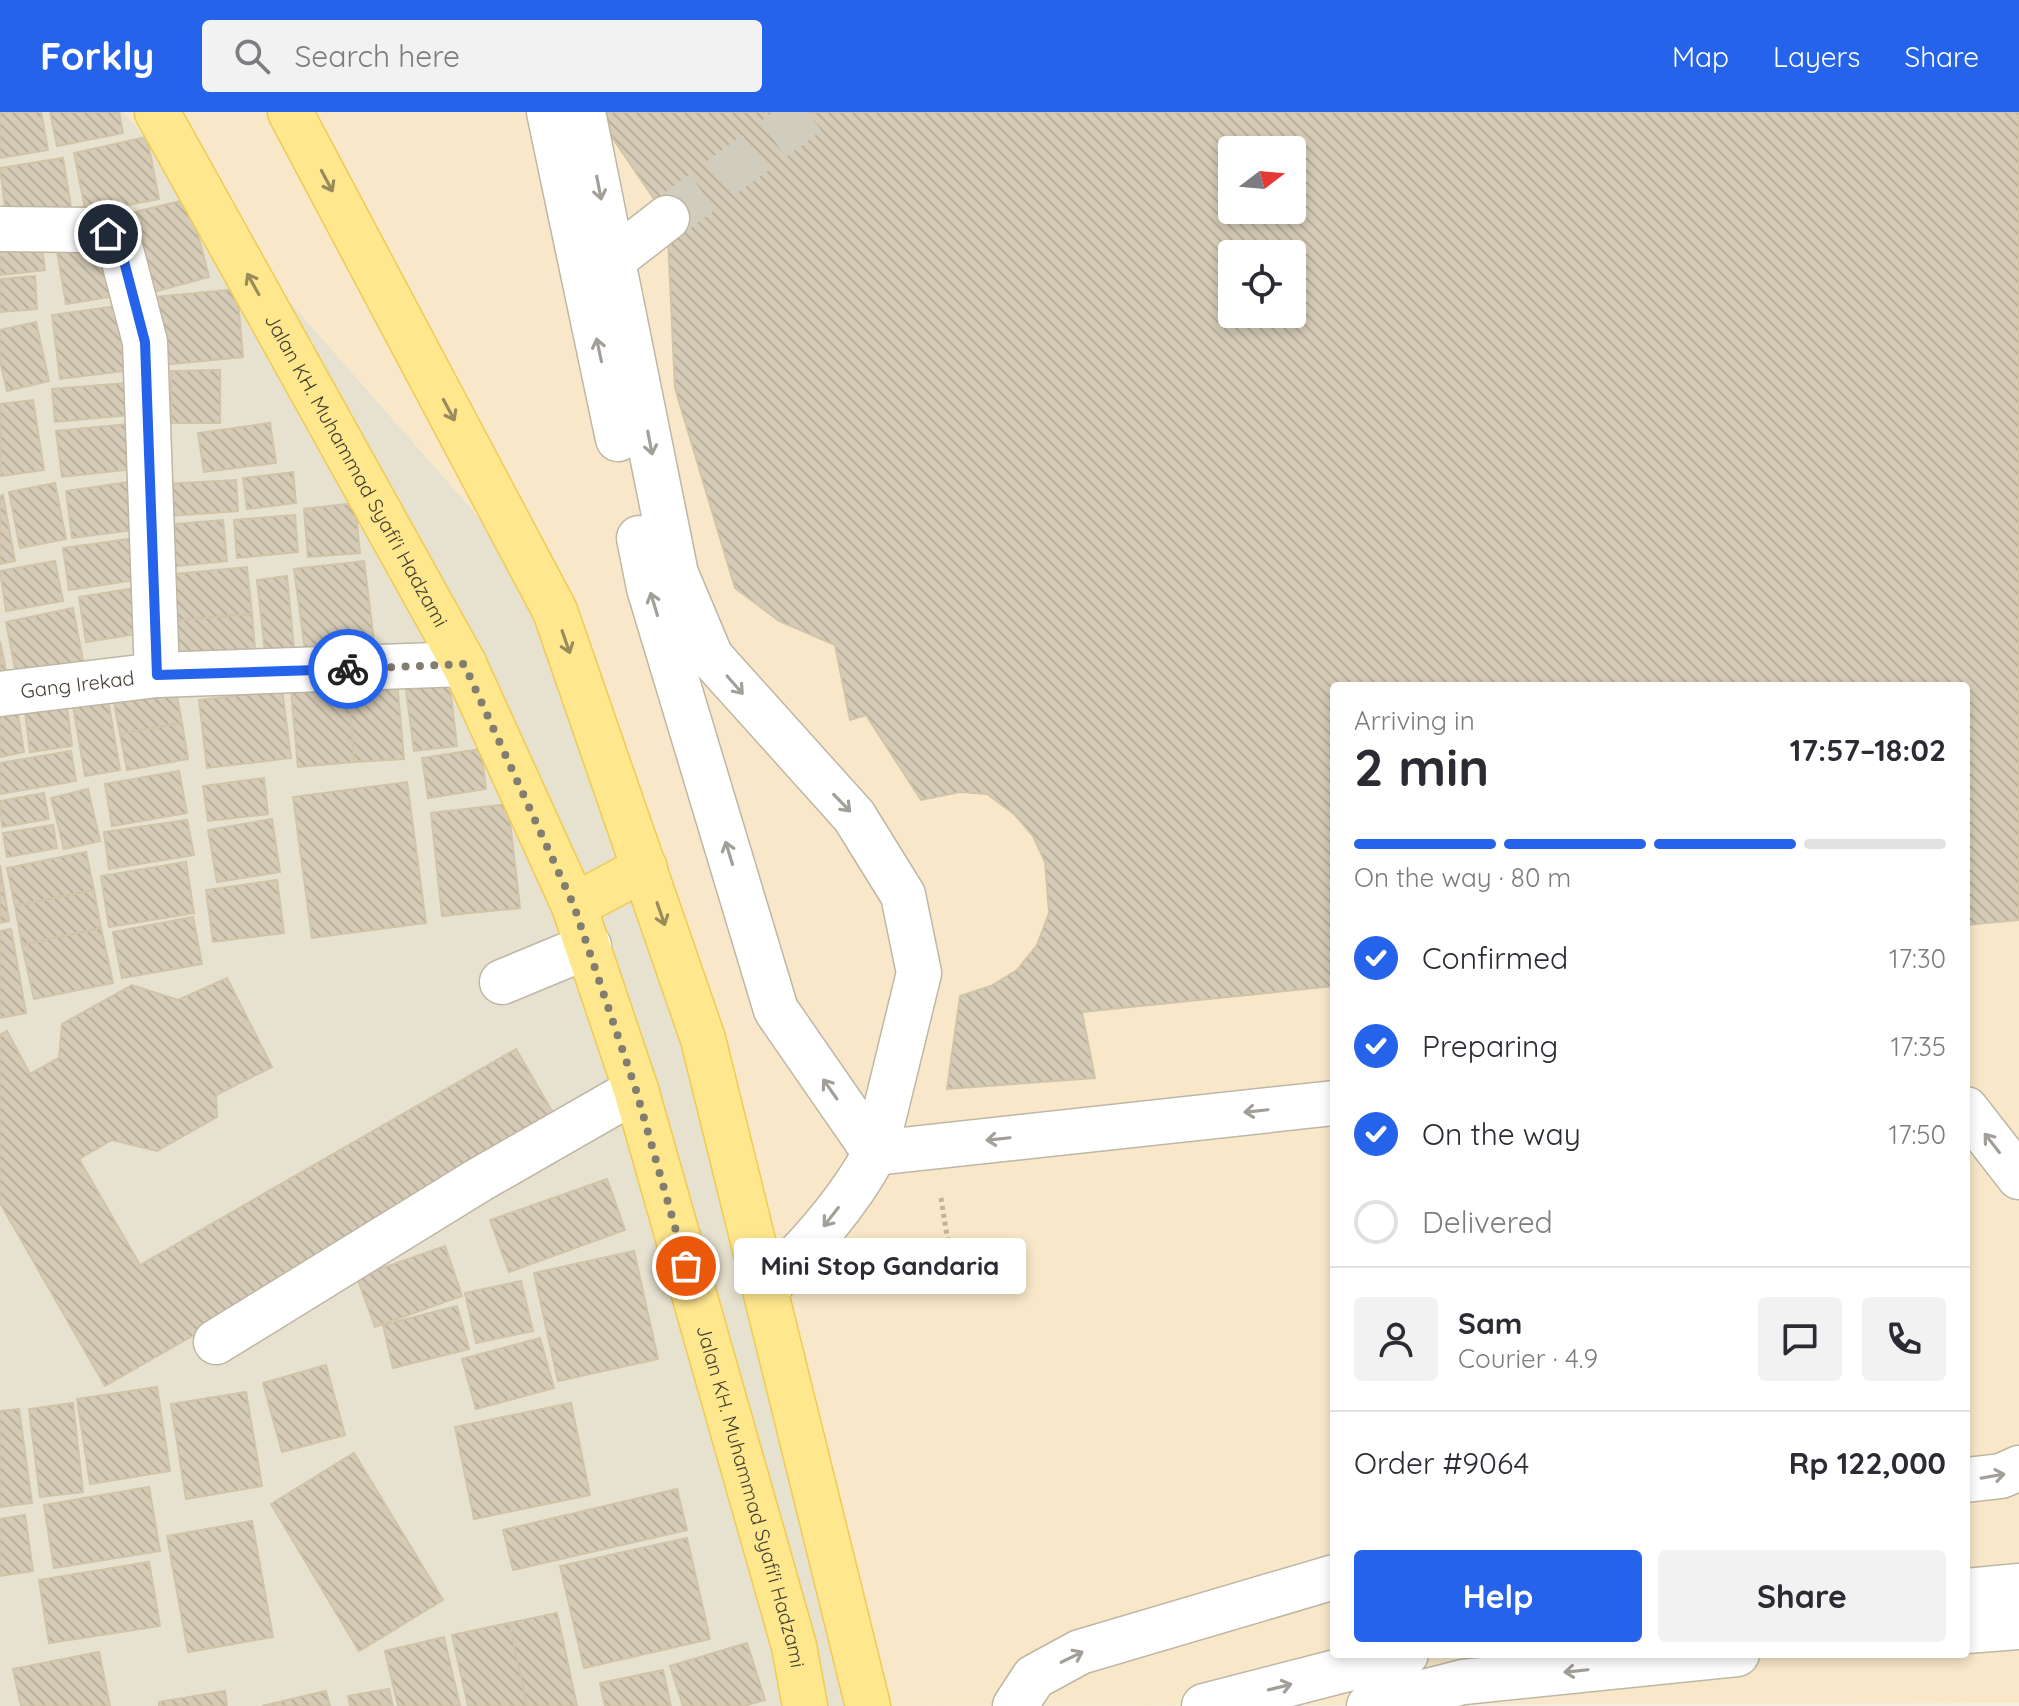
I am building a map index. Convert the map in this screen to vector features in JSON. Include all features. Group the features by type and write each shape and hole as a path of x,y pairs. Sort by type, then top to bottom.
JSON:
{"main road":[{"name":"Jalan KH. Muhammad Syafi'i Hadzami","path":"157,112 464,664 581,926 636,1090 794,1646 805,1706"},
{"path":"290,112 555,611 703,1039 868,1706"},
{"path":"581,926 645,868"}],"street":[{"path":"549,112 649,588 776,1010 875,1153"},
{"path":"583,112 676,574 711,657 854,816 903,895 919,973 875,1153 863,1175 805,1251 766,1288"},
{"path":"613,260 667,218"},
{"name":"Gang Irekad","path":"0,229 90,230 108,234 120,246 145,342 157,675"},
{"name":"Gang Irekad","path":"0,694 157,675 464,664"},
{"path":"502,982 581,926"},
{"path":"216,1342 479,1180 636,1090"},
{"path":"875,1153 1330,1103"},
{"path":"1970,1114 2019,1177"},
{"path":"1970,1480 2001,1476 2019,1468"},
{"path":"1015,1706 1034,1677 1080,1652 1330,1578"},
{"path":"1970,1593 2005,1612"},
{"path":"1204,1706 1390,1658"},
{"path":"1369,1706 1463,1682 1698,1658"}],"path":[{"path":"934,1146 956,1293"}],"shaded area":[{"path":"0,112 123,112 557,606 734,1137 864,1706 0,1706"},
{"path":"123,112 2019,112 2019,1703 864,1706 734,1137 557,606"}],"building":[{"path":"0,112 41,112 48,150 0,158"},
{"path":"50,112 119,112 123,133 57,146"},
{"path":"608,112 2019,112 2019,920 1970,925 1970,682 1330,682 1330,986 1082,1012 1095,1078 947,1089 960,996 991,986 1017,970 1037,945 1049,913 1045,862 1033,836 1014,814 987,794 960,792 921,800 866,715 850,720 835,645 779,621 735,588 675,388 667,218 597,115"},
{"path":"147,137 159,199 86,213 74,153"},
{"path":"63,158 72,213 7,224 0,168"},
{"path":"189,199 209,277 146,294 126,214"},
{"path":"40,233 45,270 0,275 0,237"},
{"path":"105,242 115,296 66,304 57,251"},
{"path":"35,276 37,309 0,312 0,279"},
{"path":"237,289 243,357 162,365 156,297"},
{"path":"125,305 133,370 60,379 52,315"},
{"path":"36,322 49,381 7,391 0,361 0,330"},
{"path":"220,370 220,423 171,423 171,371"},
{"path":"126,383 129,415 55,422 52,389"},
{"path":"33,400 44,470 1,476 0,404"},
{"path":"270,423 276,463 204,472 198,433"},
{"path":"128,424 133,469 62,477 56,431"},
{"path":"293,472 296,503 247,509 243,478"},
{"path":"236,480 238,511 169,516 166,484"},
{"path":"136,481 142,529 72,538 66,491"},
{"path":"55,483 66,539 20,548 9,492"},
{"path":"3,495 15,561 0,564 0,496"},
{"path":"355,503 360,553 308,557 304,509"},
{"path":"295,515 298,552 237,558 234,520"},
{"path":"223,520 227,561 168,567 164,525"},
{"path":"136,538 142,579 69,590 63,548"},
{"path":"55,561 63,601 6,611 0,571"},
{"path":"364,561 375,649 306,658 294,569"},
{"path":"247,567 252,614 170,621 165,575"},
{"path":"287,576 295,659 266,662 257,580"},
{"path":"142,587 149,632 86,642 79,597"},
{"path":"73,608 84,666 17,679 6,622"},
{"path":"252,614 256,661 174,670 170,621"},
{"path":"0,641 8,681 0,683"},
{"path":"448,670 457,746 414,751 404,675"},
{"path":"397,682 404,759 354,762 348,686"},
{"path":"348,686 354,762 298,767 291,691"},
{"path":"282,690 291,758 207,768 199,700"},
{"path":"176,692 182,723 120,734 114,703"},
{"path":"108,700 120,770 85,776 73,706"},
{"path":"67,706 72,746 30,752 25,712"},
{"path":"17,709 24,752 0,757 0,711"},
{"path":"182,723 188,759 127,770 120,734"},
{"path":"481,749 486,789 428,798 422,758"},
{"path":"71,751 76,781 0,794 0,763"},
{"path":"179,771 187,813 112,826 105,784"},
{"path":"264,778 268,814 208,821 203,786"},
{"path":"407,782 426,923 312,938 293,797"},
{"path":"88,789 100,841 64,849 51,798"},
{"path":"44,793 49,819 2,827 0,801"},
{"path":"508,804 520,908 442,916 431,813"},
{"path":"272,819 280,872 217,882 208,830"},
{"path":"187,820 194,855 109,869 104,832"},
{"path":"53,825 57,848 7,857 3,833"},
{"path":"86,852 94,890 15,906 7,868"},
{"path":"186,862 194,913 109,927 101,876"},
{"path":"0,865 9,921 0,923"},
{"path":"277,880 284,933 213,942 206,890"},
{"path":"94,890 101,928 22,945 15,906"},
{"path":"193,917 202,964 122,978 113,932"},
{"path":"101,928 113,983 34,999 22,945"},
{"path":"11,929 26,1013 0,1018 0,931"},
{"path":"227,978 272,1067 216,1095 217,1117 157,1151 112,1140 79,1159 140,1265 516,1049 560,1125 105,1386 0,1203 0,1035 7,1031 30,1074 59,1058 62,1024 132,985 178,1000"},
{"path":"607,1179 625,1230 509,1272 490,1220"},
{"path":"445,1246 462,1296 375,1327 357,1277"},
{"path":"634,1251 658,1359 558,1381 534,1273"},
{"path":"521,1281 533,1331 476,1343 465,1293"},
{"path":"457,1306 469,1349 393,1368 383,1325"},
{"path":"540,1338 554,1388 476,1409 462,1359"},
{"path":"326,1365 345,1435 282,1452 263,1383"},
{"path":"157,1387 170,1471 90,1484 77,1399"},
{"path":"246,1392 262,1486 186,1499 171,1404"},
{"path":"73,1403 83,1492 40,1497 29,1409"},
{"path":"571,1403 590,1495 474,1519 455,1427"},
{"path":"19,1409 32,1503 0,1507 0,1411"},
{"path":"354,1453 443,1600 359,1651 271,1504"},
{"path":"149,1487 160,1551 54,1568 44,1505"},
{"path":"677,1489 687,1530 513,1570 503,1530"},
{"path":"25,1515 33,1571 0,1576 0,1519"},
{"path":"252,1521 273,1637 188,1652 167,1536"},
{"path":"687,1538 710,1639 584,1668 560,1566"},
{"path":"149,1562 160,1626 49,1643 39,1580"},
{"path":"557,1613 577,1706 527,1706 509,1623"},
{"path":"509,1623 527,1706 468,1706 452,1635"},
{"path":"444,1637 460,1706 398,1706 385,1651"},
{"path":"747,1643 765,1700 744,1706 683,1706 670,1666"},
{"path":"99,1652 110,1706 21,1706 13,1669"},
{"path":"663,1670 671,1706 605,1706 600,1683"},
{"path":"389,1689 393,1706 350,1706 348,1696"},
{"path":"225,1691 227,1706 159,1706 159,1702"},
{"path":"326,1691 330,1706 262,1706"}],"tunnel":[{"path":"667,218 810,112"}],"way so far":[{"path":"348,669 464,664 574,906 589,946 636,1090 686,1266"}],"place":[{"name":"Mini Stop Gandaria","path":"686,1266"}],"route":[{"path":"108,234 120,246 145,342 157,675 348,669"}]}
